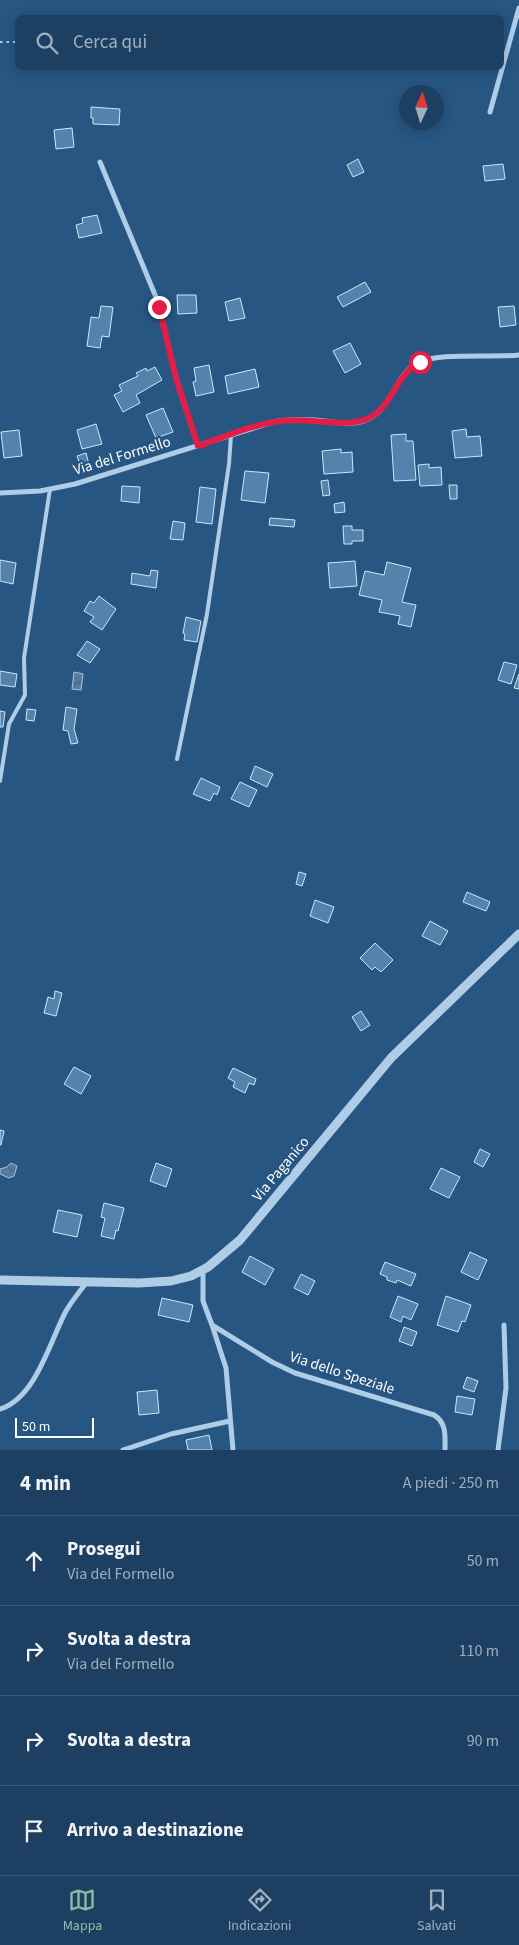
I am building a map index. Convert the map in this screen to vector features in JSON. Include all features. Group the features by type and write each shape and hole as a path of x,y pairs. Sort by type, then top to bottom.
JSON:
{"street":[{"path":"504,62 519,8"},
{"path":"490,112 502,70"},
{"path":"100,162 158,302 178,385 198,446"},
{"name":"Via del Formello","path":"0,492 50,489 82,482 268,423 288,420 361,422 378,412 406,372 422,361 440,357 519,355"},
{"name":"Via Paganico","path":"0,1280 160,1282 186,1278 223,1257 240,1240 396,1053 519,934"},
{"path":"203,1270 203,1301 226,1368 233,1450"},
{"path":"0,1409 11,1404 27,1389 39,1369 67,1310 87,1282"},
{"name":"Via dello Speziale","path":"212,1325 272,1362 295,1373 434,1414 444,1424 445,1450"},
{"path":"498,1450 506,1388 504,1325"},
{"path":"123,1450 164,1436 230,1421"}],"lane":[{"path":"177,759 207,614 229,464 231,435"},
{"path":"0,781 9,724 25,695 24,658 50,489"}],"path":[{"path":"0,42 15,42"}],"water":[{"path":"74,672 83,674 81,690 72,689"},
{"path":"11,1163 17,1166 14,1176 9,1178 0,1174 0,1169 7,1167"}],"building":[{"path":"91,107 120,109 119,125 93,124"},
{"path":"72,128 74,147 56,149 54,130"},
{"path":"358,159 364,172 353,177 347,165"},
{"path":"503,164 505,179 485,181 483,166"},
{"path":"97,215 102,233 79,238 76,225 83,223 82,218"},
{"path":"365,282 371,292 343,307 337,297"},
{"path":"177,295 196,295 197,313 178,314"},
{"path":"240,298 245,318 229,321 225,302"},
{"path":"101,306 113,307 109,337 102,336 100,348 87,346 91,317 99,318"},
{"path":"514,306 516,325 500,327 498,307"},
{"path":"350,343 361,364 345,373 333,351"},
{"path":"209,365 214,392 196,396 193,382 196,381 194,368"},
{"path":"155,367 162,380 136,395 140,403 123,412 114,395 122,391 119,385 138,376 136,373 146,368 147,371"},
{"path":"255,369 259,387 228,394 225,376"},
{"path":"163,408 173,432 156,438 146,415"},
{"path":"96,424 102,444 82,449 77,430"},
{"path":"466,429 467,437 480,436 482,456 455,458 452,431"},
{"path":"19,430 22,456 4,458 1,432"},
{"path":"406,434 406,441 413,441 416,480 394,481 391,435"},
{"path":"341,449 341,453 352,452 353,472 324,474 322,451"},
{"path":"86,453 90,468 82,470 77,456"},
{"path":"429,464 429,468 441,467 442,485 420,486 418,465"},
{"path":"245,471 269,473 265,503 241,500"},
{"path":"328,480 330,495 323,496 321,481"},
{"path":"449,485 457,485 457,499 450,499"},
{"path":"122,486 140,487 139,503 121,501"},
{"path":"200,487 216,489 212,524 196,522"},
{"path":"344,502 345,512 335,513 334,504"},
{"path":"270,518 295,520 294,527 269,525"},
{"path":"173,521 185,523 183,540 170,539"},
{"path":"343,526 352,526 352,530 363,530 363,541 352,541 352,544 344,544"},
{"path":"0,560 16,563 13,584 0,581"},
{"path":"355,561 357,586 330,588 328,563"},
{"path":"387,562 411,568 402,602 416,605 411,627 398,624 400,616 379,612 382,600 359,595 365,571 384,575"},
{"path":"151,570 158,571 156,588 131,584 132,573 150,576"},
{"path":"99,596 116,609 102,630 90,622 94,617 84,611 90,601 94,603"},
{"path":"186,617 201,621 197,642 184,640 185,634 183,633"},
{"path":"87,641 100,649 90,663 77,655"},
{"path":"504,662 517,665 511,684 498,680"},
{"path":"0,671 17,674 15,687 0,685"},
{"path":"519,674 519,689 514,688"},
{"path":"66,707 77,709 74,729 78,743 71,744 68,731 63,730"},
{"path":"27,709 36,710 34,721 26,720"},
{"path":"0,711 5,712 3,727 0,727"},
{"path":"255,766 273,774 267,787 250,779"},
{"path":"201,778 220,787 217,795 214,793 210,801 193,794"},
{"path":"240,782 257,790 249,807 231,799"},
{"path":"299,872 306,874 302,886 296,884"},
{"path":"467,892 490,902 486,911 463,902"},
{"path":"315,900 334,907 328,923 310,916"},
{"path":"430,921 448,931 440,945 422,936"},
{"path":"375,943 393,960 381,972 375,967 372,970 360,958"},
{"path":"55,991 62,993 56,1016 44,1013 48,997 54,999"},
{"path":"361,1011 370,1025 361,1031 352,1017"},
{"path":"74,1067 91,1076 81,1094 64,1084"},
{"path":"233,1068 256,1079 254,1085 249,1083 245,1093 233,1087 235,1082 228,1078"},
{"path":"0,1130 4,1131 1,1145 0,1145"},
{"path":"480,1149 490,1154 483,1167 474,1162"},
{"path":"156,1163 172,1169 166,1187 150,1181"},
{"path":"441,1168 460,1177 449,1198 430,1189"},
{"path":"104,1203 124,1208 114,1239 101,1236 105,1218 101,1217"},
{"path":"58,1210 82,1215 77,1237 53,1232"},
{"path":"470,1252 487,1260 478,1280 461,1272"},
{"path":"250,1256 274,1269 265,1285 242,1272"},
{"path":"385,1262 416,1274 411,1286 397,1280 396,1283 387,1280 387,1277 380,1274"},
{"path":"301,1274 315,1281 308,1295 294,1288"},
{"path":"398,1296 418,1304 411,1320 403,1316 401,1322 390,1317"},
{"path":"446,1296 471,1305 465,1322 462,1321 458,1332 437,1325"},
{"path":"162,1298 193,1305 189,1322 158,1315"},
{"path":"404,1327 417,1332 412,1346 399,1341"},
{"path":"467,1377 478,1381 474,1392 463,1388"},
{"path":"157,1390 159,1413 139,1415 137,1392"},
{"path":"457,1396 475,1399 472,1415 455,1412"},
{"path":"209,1435 212,1450 188,1450 186,1440"}],"route":[{"path":"159,307 183,405 198,446 256,426 277,421 297,419 345,423 367,419 378,412 383,406 406,372 420,362"}]}
